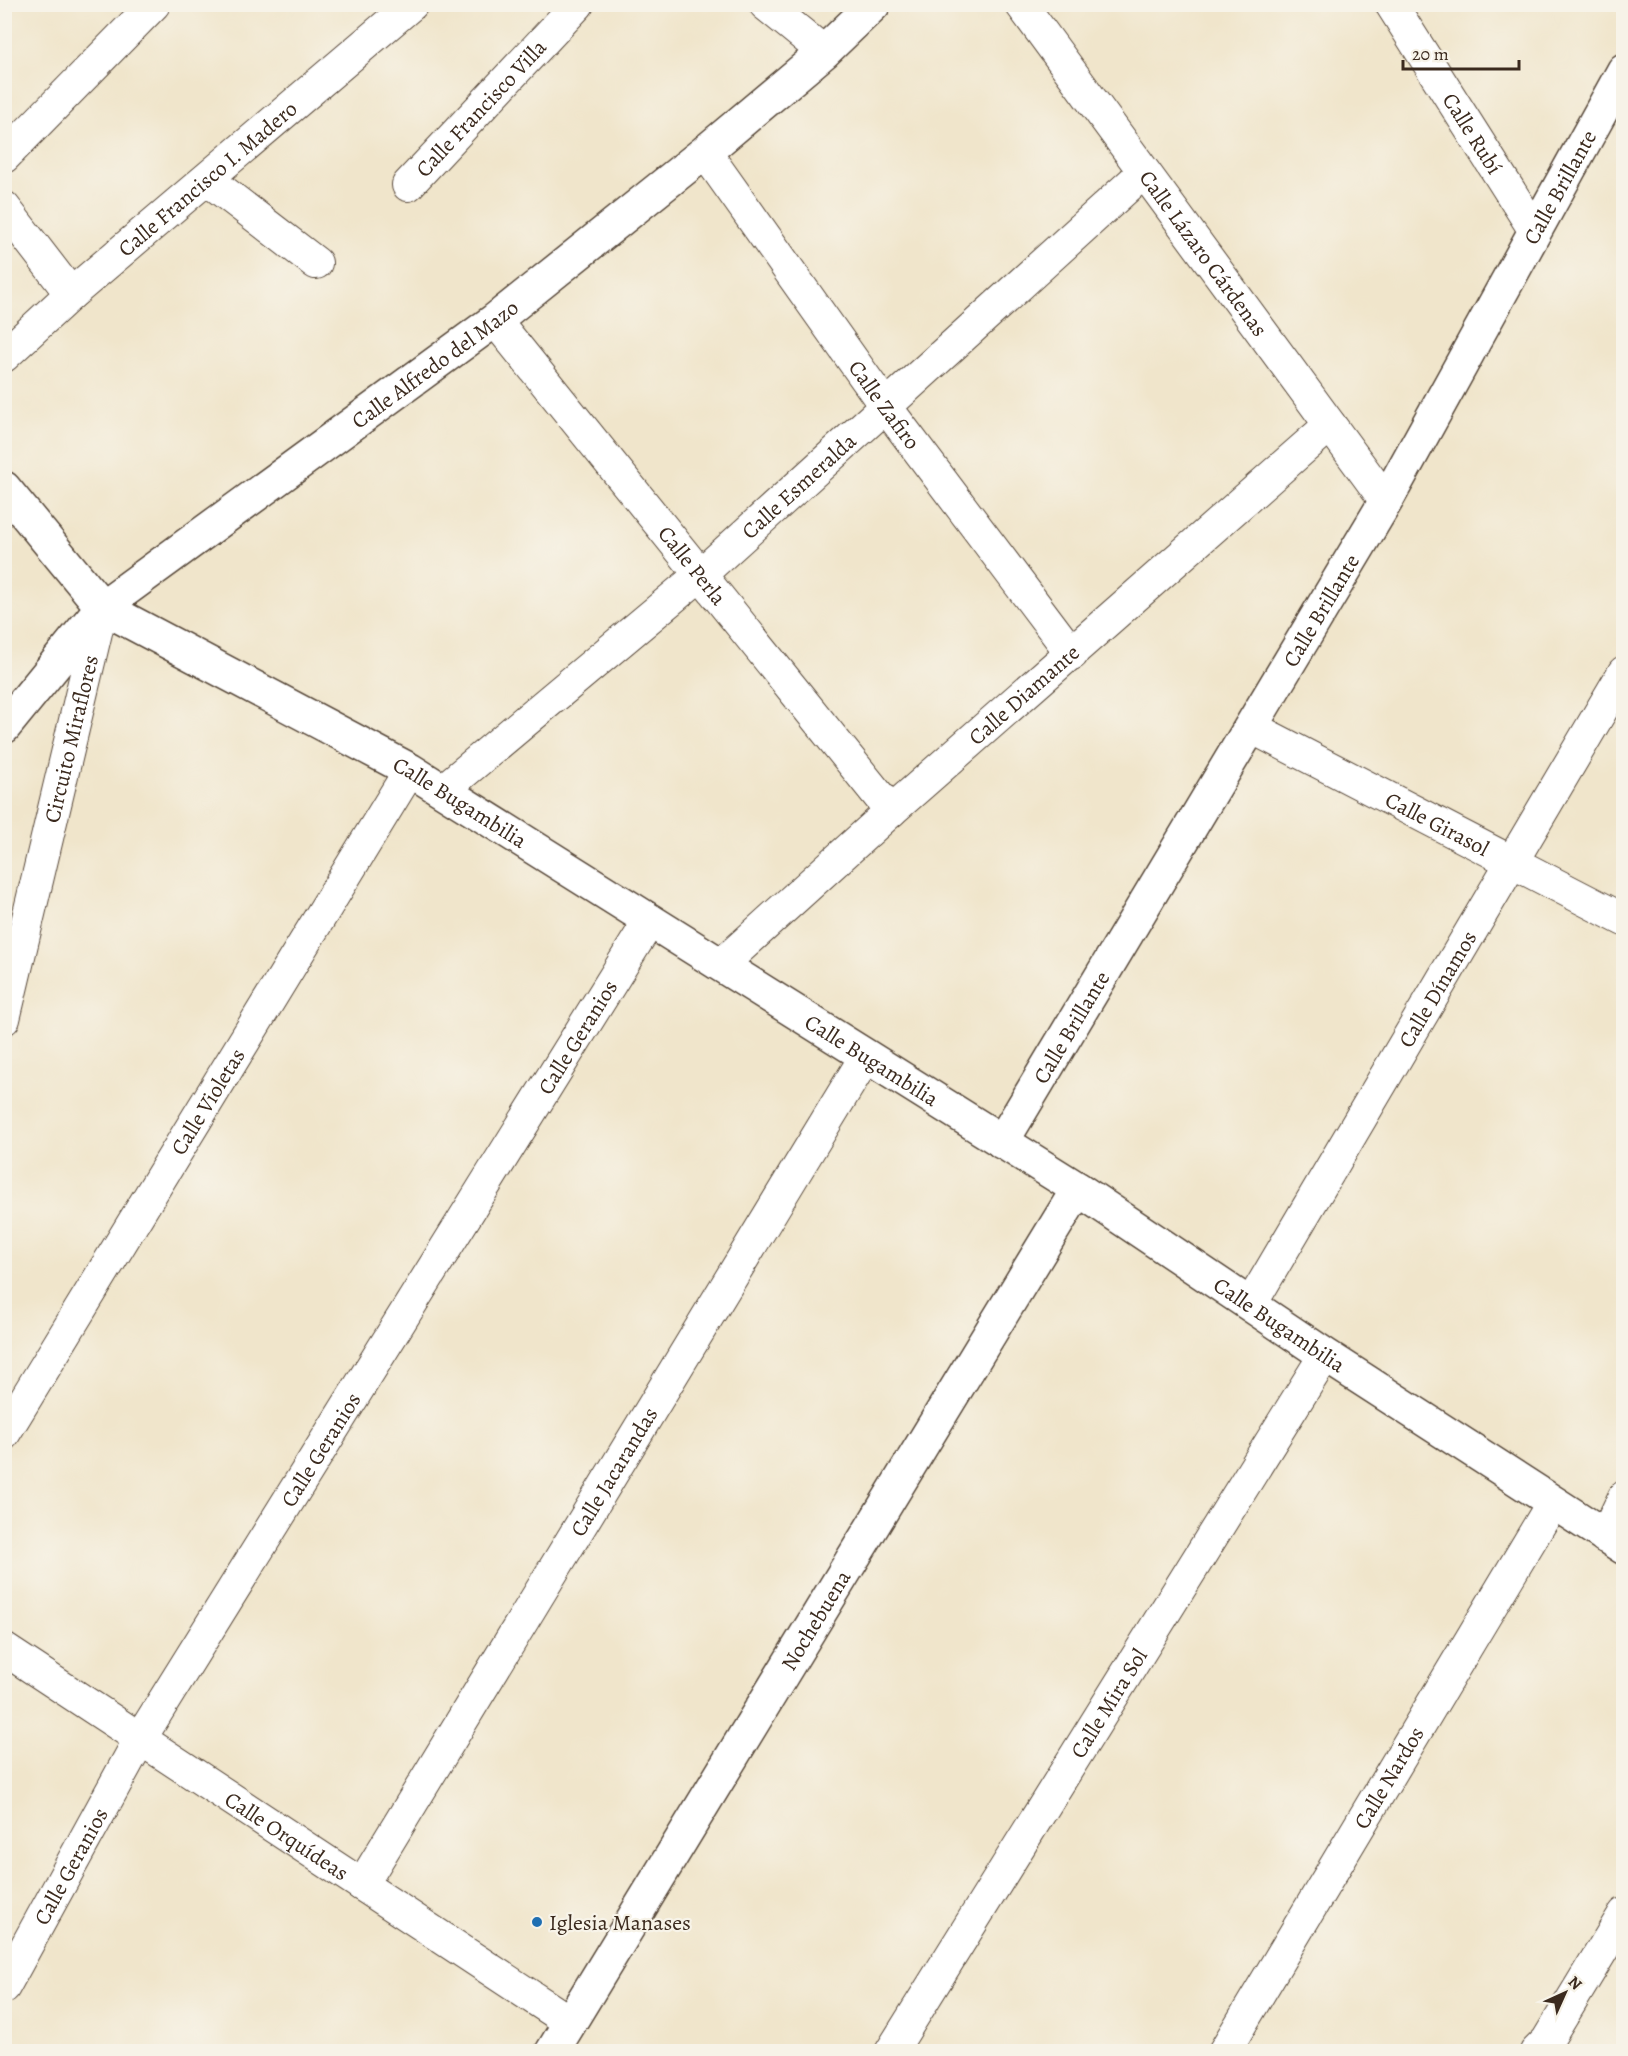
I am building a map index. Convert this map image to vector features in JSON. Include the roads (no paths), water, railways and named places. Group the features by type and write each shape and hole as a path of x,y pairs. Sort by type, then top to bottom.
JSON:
{"street":[{"path":"4,156 154,4"},
{"name":"Calle Francisco I. Madero","path":"4,356 71,294 412,4"},
{"name":"Calle Francisco Villa","path":"408,185 578,4"},
{"path":"765,4 824,52"},
{"name":"Calle Alfredo del Mazo","path":"4,727 102,607 495,320 705,152 824,52 874,4"},
{"name":"Calle Lázaro Cárdenas","path":"1021,4 1386,501"},
{"name":"Calle Rubí","path":"1391,4 1535,231"},
{"name":"Calle Brillante","path":"1002,1142 1386,501 1623,70"},
{"name":"Calle Zafiro","path":"705,152 886,407 1072,654"},
{"name":"Calle Esmeralda","path":"443,790 700,575 1144,172"},
{"path":"207,178 316,263"},
{"path":"4,207 71,294"},
{"name":"Calle Perla","path":"495,320 891,812"},
{"name":"Calle Diamante","path":"721,965 1330,425"},
{"path":"4,488 102,607"},
{"name":"Calle Bugambilia","path":"102,607 410,770 443,790 1078,1189 1325,1355 1614,1543"},
{"name":"Circuito Miraflores","path":"4,1019 102,607"},
{"name":"Calle Dínamos","path":"1251,1304 1623,672"},
{"name":"Calle Girasol","path":"1251,727 1511,864 1623,920"},
{"name":"Calle Violetas","path":"4,1434 410,770"},
{"name":"Calle Geranios","path":"4,1988 140,1739 650,920"},
{"name":"Calle Jacarandas","path":"362,1885 866,1056"},
{"name":"Nochebuena","path":"552,2052 1078,1189"},
{"name":"Calle Mira Sol","path":"891,2052 1325,1355"},
{"path":"1614,1543 1623,1497"},
{"name":"Calle Nardos","path":"1224,2052 1552,1504"},
{"name":"Calle Orquídeas","path":"4,1649 570,2022"},
{"path":"1536,2052 1548,2040 1623,1914"}],"place":[{"name":"Iglesia Manases","path":"537,1922"}]}
